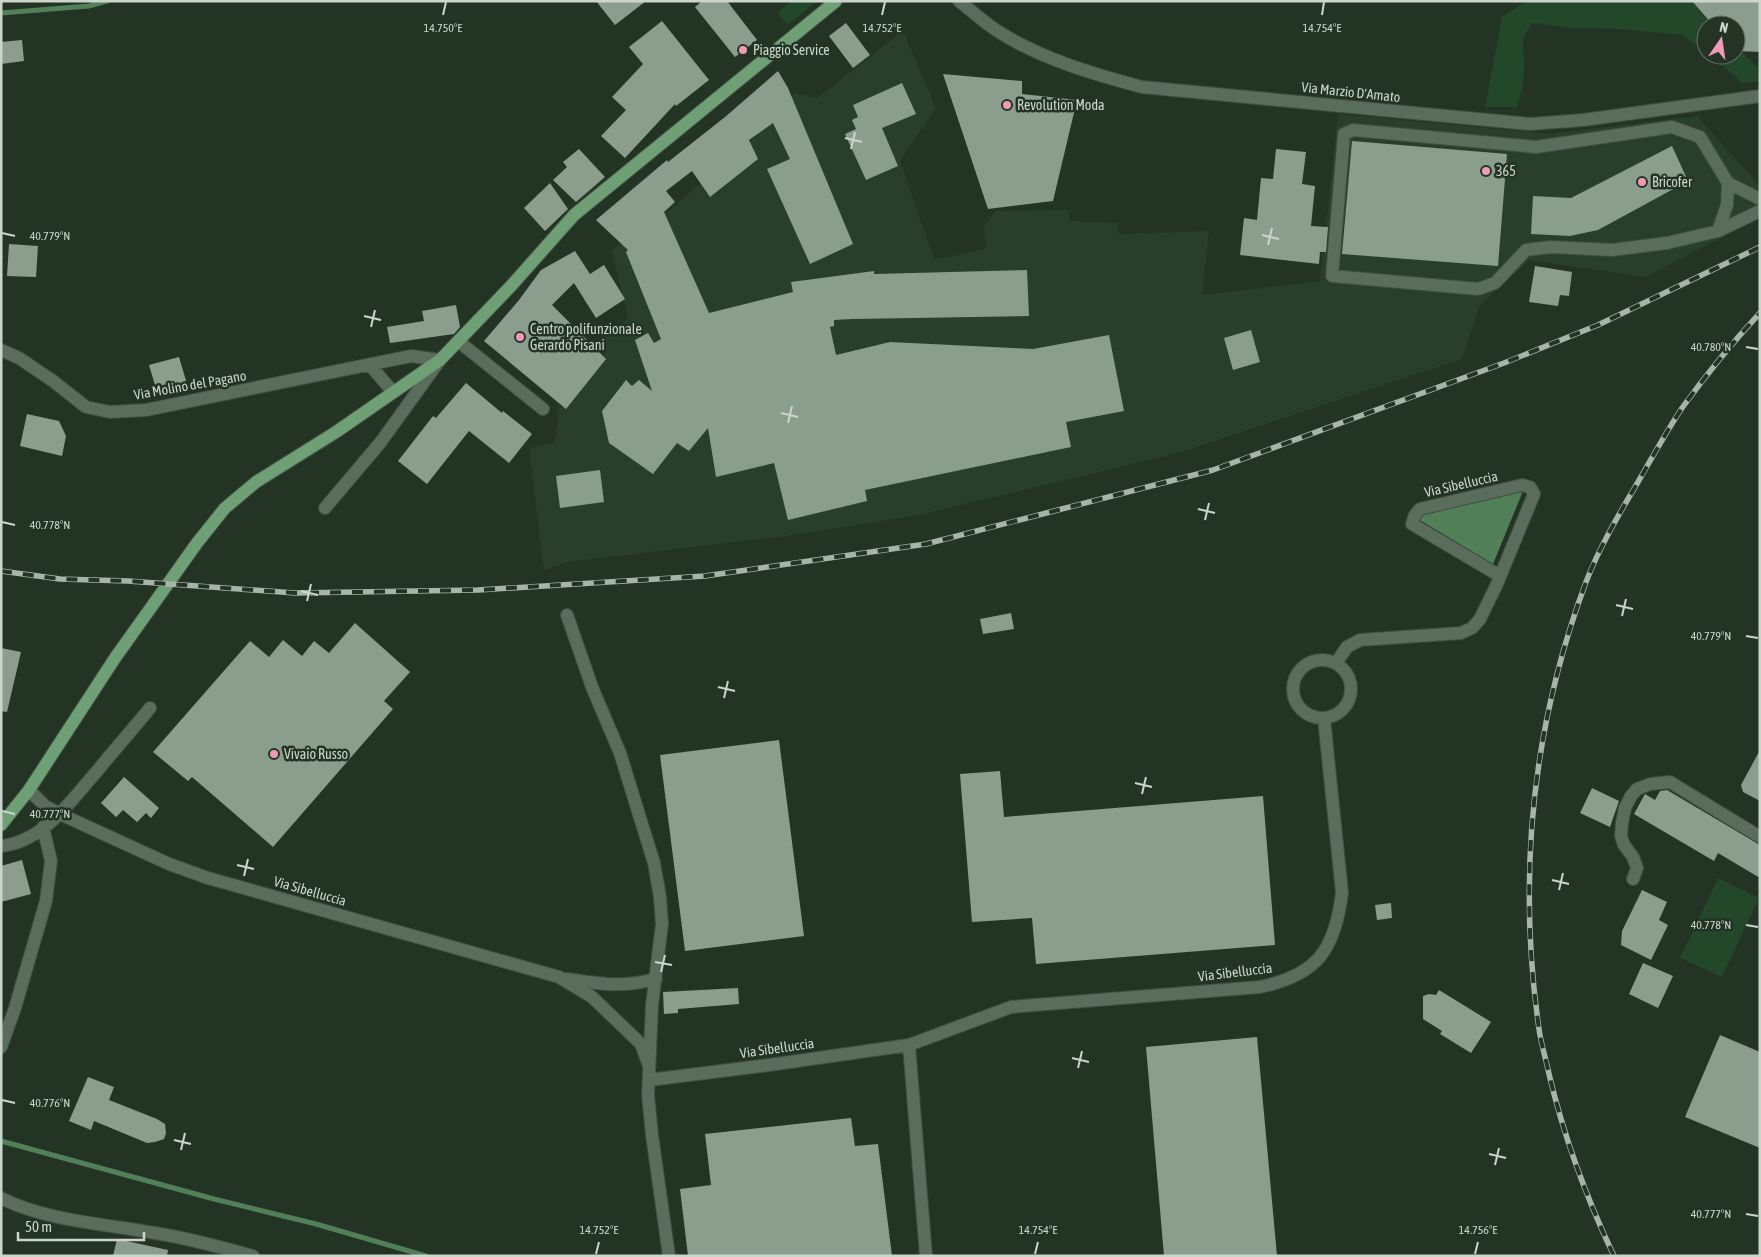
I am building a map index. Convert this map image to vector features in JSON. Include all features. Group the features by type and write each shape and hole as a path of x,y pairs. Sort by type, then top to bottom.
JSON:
{"main road":[{"path":"1,825 29,790 115,658 197,543 225,508 256,482 336,432 440,360 574,215 836,1"}],"street":[{"name":"Via Marzio D'Amato","path":"959,1 998,32 1053,59 1098,75 1142,87 1530,124 1760,96"},
{"path":"1353,130 1355,107"},
{"path":"1621,114 1627,134"},
{"path":"1470,118 1470,141"},
{"path":"1556,122 1558,144"},
{"path":"1760,199 1728,183 1700,137 1672,127 1536,146 1353,130 1344,134 1332,276 1478,289 1495,283 1526,250 1551,247 1612,250 1668,242 1718,231 1760,211"},
{"path":"1718,231 1727,205 1728,183"},
{"path":"458,341 543,409"},
{"name":"Via Molino del Pagano","path":"1,350 19,358 53,381 86,407 110,412 146,410 411,356 440,360"},
{"path":"325,508 380,443 440,360"},
{"path":"370,365 394,392"},
{"name":"Via Sibelluccia","path":"1336,663 1347,647 1360,640 1460,633 1472,628 1480,619 1500,576 1534,494 1530,487 1522,485 1420,509 1414,515 1412,524 1500,576"},
{"name":"Via Sibelluccia","path":"567,615 592,687 620,753 654,863 660,897 662,924 652,1005 649,1080 652,1135 669,1256"},
{"path":"1317,660 1327,660 1336,663 1344,669 1349,677 1351,686 1351,695 1347,704 1333,716 1324,718 1314,717 1305,712 1298,705 1294,696 1293,687 1301,669 1308,663 1317,660"},
{"path":"1,846 10,845 36,833 60,814 150,708"},
{"name":"Via Sibelluccia","path":"649,1080 909,1045 1011,1007 1260,987 1274,984 1304,972 1318,960 1333,936 1342,893 1324,718"},
{"path":"1633,878 1637,868 1621,836 1625,808 1637,789 1650,784 1670,782 1760,837"},
{"name":"Via Sibelluccia","path":"29,790 45,806 60,814 169,864 208,878 559,977 609,985 634,984 656,979"},
{"path":"1,1047 15,1008 46,900 51,861 43,827"},
{"name":"Via Sibelluccia","path":"559,977 592,997 641,1044 649,1066"},
{"path":"909,1045 926,1256"},
{"path":"1,1198 56,1216 158,1233 253,1256"}],"shaded area":[{"path":"791,1 817,1 788,25 778,13"},
{"path":"1527,1 1693,1 1706,15 1696,15 1696,45 1683,35 1619,29 1571,28 1533,23 1523,40 1523,78 1517,107 1485,107 1502,17"},
{"path":"903,31 936,108 900,161 934,259 986,248 984,226 996,211 1068,210 1070,221 1118,223 1119,234 1209,231 1202,295 1320,281 1338,114 1550,134 1697,116 1760,186 1760,218 1645,277 1529,260 1480,305 1462,359 1182,452 914,516 786,536 567,562 544,570 529,448 555,442 559,409 604,357 606,336 628,318 612,250 667,212 763,130 795,93 817,98"},
{"path":"1746,56 1760,70 1760,81 1742,83 1722,65 1746,65"},
{"path":"1523,491 1493,564 1418,519 1419,513"},
{"path":"1718,878 1759,898 1722,977 1680,958"}],"building":[{"path":"596,1 646,1 615,25"},
{"path":"702,1 727,1 757,40 735,57 695,7"},
{"path":"1692,1 1760,1 1760,52 1746,51 1746,15 1704,15"},
{"path":"662,21 709,80 676,106 675,104 625,158 601,136 626,110 612,97 643,64 629,47"},
{"path":"846,23 870,55 853,68 829,36"},
{"path":"22,40 24,61 1,64 1,42"},
{"path":"778,71 788,88 853,244 810,264 767,169 790,159 773,123 749,140 758,159 710,197 692,171 666,191 675,202 664,212 709,313 793,292 791,282 874,271 874,274 1027,270 1029,316 834,320 834,326 830,327 836,355 890,342 1033,349 1109,335 1124,411 1066,422 1071,447 865,490 867,501 788,520 774,463 716,477 708,428 689,451 677,443 653,474 609,443 602,411 626,380 632,386 639,380 652,391 635,340 648,333 654,343 661,339 626,252 628,250 596,220 667,160 668,162 725,117"},
{"path":"943,74 1022,81 1022,94 1077,100 1053,201 988,209"},
{"path":"902,83 916,114 882,128 898,166 866,180 845,134 856,129 852,120 858,117 853,105"},
{"path":"1352,141 1507,154 1498,266 1342,254"},
{"path":"1672,146 1688,181 1598,230 1570,236 1531,234 1533,196 1571,198"},
{"path":"579,149 605,177 576,202 553,180 567,167 563,162"},
{"path":"1276,149 1306,152 1302,184 1315,186 1311,226 1328,227 1326,252 1320,252 1319,264 1240,255 1244,218 1257,220 1261,178 1273,179"},
{"path":"550,183 568,209 545,231 524,208"},
{"path":"9,244 38,246 36,277 7,276"},
{"path":"575,251 590,274 604,265 625,299 596,318 574,283 552,305 606,359 566,409 484,341 519,300 541,270"},
{"path":"1535,266 1572,272 1569,296 1560,295 1558,306 1529,302"},
{"path":"456,305 460,327 454,334 390,343 387,327 424,321 422,311"},
{"path":"1251,330 1260,362 1233,370 1224,338"},
{"path":"179,357 187,384 157,392 149,365"},
{"path":"466,383 502,413 503,411 532,434 509,463 469,431 427,484 398,461 433,416 436,418"},
{"path":"27,414 59,421 66,436 62,456 20,446"},
{"path":"600,470 604,502 560,508 556,476"},
{"path":"1011,613 1014,629 983,634 980,619"},
{"name":"Vivaio Russo","path":"355,623 410,672 384,701 393,709 273,847 192,777 188,781 153,752 250,641 269,657 283,640 302,656 314,641 329,653"},
{"path":"1,648 21,652 7,712 1,711"},
{"path":"779,740 804,936 685,951 660,755"},
{"path":"1760,750 1760,801 1743,792 1741,785"},
{"path":"1000,771 1004,817 1263,796 1275,945 1036,964 1032,918 972,922 960,774"},
{"path":"124,777 159,808 151,818 146,813 137,822 123,810 116,817 101,803"},
{"path":"1592,788 1619,801 1610,827 1580,813"},
{"path":"1667,790 1760,845 1760,878 1718,853 1714,861 1634,814 1645,794 1655,800 1660,791"},
{"path":"22,860 31,894 1,902 1,866"},
{"path":"1642,890 1667,902 1659,920 1668,925 1651,960 1621,945 1622,931"},
{"path":"1391,903 1392,918 1377,920 1375,905"},
{"path":"1643,963 1673,976 1658,1008 1629,994"},
{"path":"738,988 739,1004 678,1009 678,1013 664,1014 663,992"},
{"path":"1439,990 1491,1022 1471,1053 1440,1034 1442,1031 1423,1019 1423,996 1429,994 1436,995"},
{"path":"1720,1035 1760,1052 1760,1148 1685,1117"},
{"path":"1257,1037 1277,1256 1164,1256 1146,1047"},
{"path":"88,1077 114,1087 109,1100 165,1124 166,1133 164,1139 147,1143 94,1121 91,1130 69,1121"},
{"path":"851,1118 855,1146 878,1144 892,1256 688,1256 680,1189 711,1185 705,1134"},
{"path":"117,1239 168,1250 167,1256 113,1256"}],"waterway":[{"path":"1,13 89,6 107,1"},
{"path":"1,1141 214,1199 316,1224 426,1256"}],"railway":[{"path":"1,571 60,579 128,581 295,593 478,590 705,576 926,544 1213,470 1504,363 1598,325 1760,247"},
{"path":"1614,1256 1594,1212 1569,1144 1555,1097 1539,1029 1532,972 1529,915 1534,802 1542,747 1553,692 1568,637 1586,582 1603,544 1682,408 1700,383 1760,313"}],"place":[{"name":"Piaggio Service","path":"743,50"},
{"name":"Revolution Moda","path":"1007,105"},
{"name":"365","path":"1486,171"},
{"name":"Bricofer","path":"1642,182"},
{"name":"Centro polifunzionale Gerardo Pisani","path":"520,337"},
{"name":"Vivaio Russo","path":"274,754"}]}
